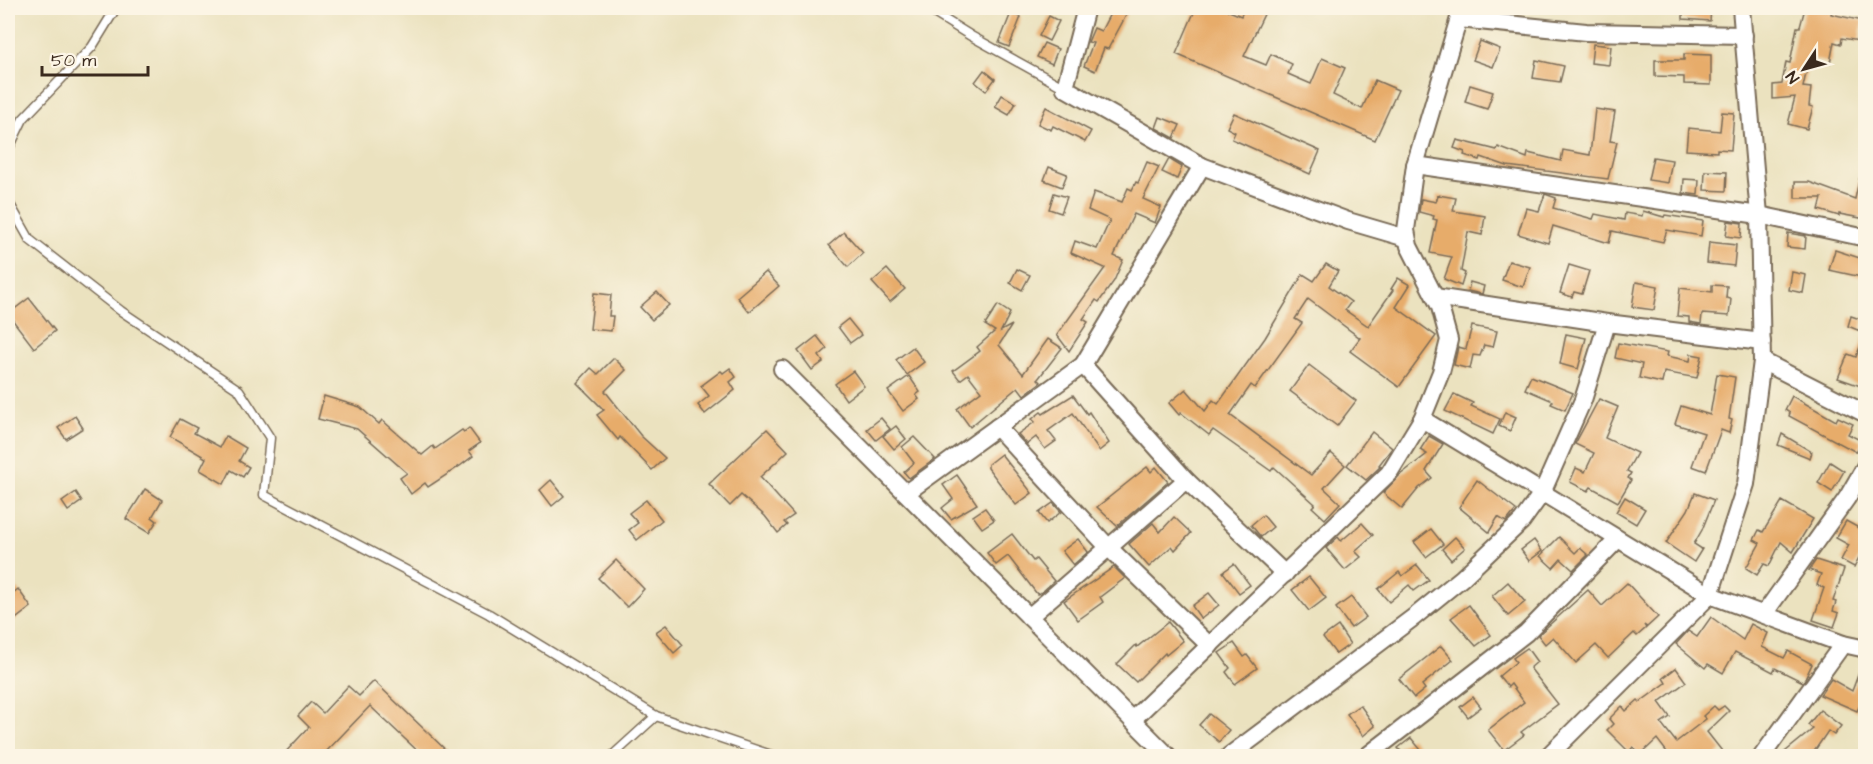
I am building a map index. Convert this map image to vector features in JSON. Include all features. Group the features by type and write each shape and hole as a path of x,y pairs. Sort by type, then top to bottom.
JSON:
{"street":[{"path":"1086,8 1065,88 1202,166 1348,221 1406,238"},
{"path":"1548,756 1710,595 1746,484 1762,361 1762,342 1759,215 1741,8"},
{"path":"1132,720 1389,473 1422,419 1441,372 1449,340 1435,297 1406,238 1415,165 1461,13 1586,32 1744,35"},
{"path":"1415,165 1759,215 1866,238"},
{"path":"906,493 1083,365 1202,166"},
{"path":"1435,297 1607,323 1762,342"},
{"path":"1229,756 1462,578 1522,521 1542,493 1583,400 1607,323"},
{"path":"1762,361 1866,414"},
{"path":"1083,365 1186,480 1285,574"},
{"path":"782,369 1168,756"},
{"path":"1422,419 1710,595 1843,644 1866,649"},
{"path":"997,427 1108,548 1210,646"},
{"path":"1764,614 1848,498 1866,465"},
{"path":"1029,617 1186,480"},
{"path":"1368,756 1526,633 1617,540"},
{"path":"1762,756 1843,644"}],"lane":[{"path":"8,150 23,119 92,47 116,8"},
{"path":"926,8 971,36 1065,88"},
{"path":"8,201 30,240 121,311 239,390 270,438 264,495 489,614 656,716 774,756"},
{"path":"612,756 656,716"}],"building":[{"path":"1113,8 1130,8 1108,49 1104,48 1095,71 1084,66 1093,43 1088,42 1094,28 1101,31"},
{"path":"1196,8 1222,8 1241,16 1244,8 1267,8 1244,56 1266,65 1271,54 1292,64 1288,74 1311,84 1322,58 1345,68 1333,95 1362,109 1375,80 1398,90 1375,140 1176,54"},
{"path":"1683,8 1711,8 1710,21 1683,19"},
{"path":"1805,8 1832,8 1831,14 1863,21 1859,41 1842,38 1841,44 1834,42 1830,63 1809,59 1803,87 1811,88 1809,106 1813,107 1807,129 1788,124 1795,97 1773,99 1773,85 1782,84 1786,62 1790,63 1797,27 1800,27"},
{"path":"1011,13 1021,17 1009,47 999,43"},
{"path":"1049,16 1059,21 1049,41 1039,36"},
{"path":"1480,41 1500,49 1493,67 1473,60"},
{"path":"1044,43 1058,49 1052,64 1037,57"},
{"path":"1593,44 1611,46 1609,65 1591,63"},
{"path":"1684,54 1711,55 1711,85 1684,84 1684,77 1655,76 1655,60 1684,60"},
{"path":"1536,60 1564,66 1560,82 1533,78"},
{"path":"984,70 995,79 986,91 975,82"},
{"path":"1470,85 1493,92 1487,109 1465,102"},
{"path":"1002,95 1016,103 1009,115 995,107"},
{"path":"1046,107 1091,131 1085,142 1053,126 1051,130 1038,124"},
{"path":"1595,109 1615,112 1610,141 1617,142 1608,179 1507,166 1481,157 1480,160 1464,155 1465,152 1454,148 1457,140 1497,150 1498,147 1527,158 1528,153 1561,161 1563,150 1590,155"},
{"path":"1722,112 1734,113 1731,150 1717,149 1717,152 1686,150 1688,128 1720,131"},
{"path":"1234,113 1320,151 1310,174 1232,139 1235,132 1227,128"},
{"path":"1160,117 1180,125 1174,138 1156,128"},
{"path":"1653,157 1672,160 1668,183 1648,180"},
{"path":"1169,159 1182,167 1177,179 1162,172"},
{"path":"1147,162 1159,167 1143,199 1161,207 1155,223 1134,214 1114,256 1123,260 1114,281 1099,302 1096,300 1083,319 1088,322 1069,351 1057,335 1105,268 1071,253 1075,241 1097,249 1110,220 1088,210 1094,192 1122,202 1128,188 1132,190 1136,182 1138,183"},
{"path":"1049,167 1067,174 1062,187 1044,180"},
{"path":"1705,171 1727,172 1726,191 1704,190"},
{"path":"1860,176 1866,176 1866,219 1839,214 1839,216 1819,210 1822,198 1795,198 1795,182 1809,182 1855,199"},
{"path":"1684,179 1699,180 1698,195 1683,193"},
{"path":"1054,193 1067,197 1061,213 1049,209"},
{"path":"1545,194 1556,198 1553,208 1593,219 1595,214 1624,220 1625,213 1642,216 1643,211 1664,217 1665,215 1703,221 1701,236 1667,230 1663,242 1612,231 1609,243 1553,226 1548,243 1518,234 1526,208 1539,211"},
{"path":"1438,195 1456,198 1453,211 1485,216 1482,235 1468,232 1461,271 1465,273 1461,286 1444,279 1452,257 1430,253 1437,220 1433,219 1434,216 1419,212 1421,199 1436,202"},
{"path":"1728,221 1742,223 1741,238 1726,236"},
{"path":"844,232 863,253 848,267 829,245"},
{"path":"1788,233 1806,236 1805,249 1787,247"},
{"path":"1709,242 1736,245 1734,266 1707,263"},
{"path":"1835,250 1866,260 1866,278 1829,270"},
{"path":"1509,261 1530,267 1523,287 1502,280"},
{"path":"1326,264 1338,271 1329,286 1351,302 1345,310 1368,326 1393,290 1391,289 1398,278 1410,285 1396,307 1436,336 1399,387 1350,351 1360,338 1308,299 1295,319 1302,323 1255,388 1251,385 1230,415 1311,475 1331,453 1345,465 1324,488 1340,503 1325,519 1312,507 1315,504 1274,467 1271,471 1213,430 1209,435 1181,413 1179,415 1169,403 1186,389 1205,411 1213,400 1218,404 1265,338 1303,274 1314,281"},
{"path":"1569,265 1589,271 1582,294 1574,292 1572,297 1560,293"},
{"path":"887,269 905,289 890,302 872,282"},
{"path":"1017,269 1030,275 1022,290 1010,283"},
{"path":"766,272 779,286 749,312 737,297"},
{"path":"1792,272 1806,275 1803,293 1789,290"},
{"path":"1470,282 1484,286 1482,294 1468,291"},
{"path":"1636,282 1658,286 1654,310 1632,307"},
{"path":"1712,285 1727,286 1726,298 1731,299 1729,316 1702,314 1701,324 1689,322 1689,317 1677,316 1680,288 1712,292"},
{"path":"657,292 669,305 652,320 640,307"},
{"path":"594,293 611,295 609,316 613,316 611,331 590,329"},
{"path":"29,298 55,331 34,348 8,314"},
{"path":"998,305 1010,313 1001,331 1012,325 999,345 1023,374 1048,339 1062,348 1038,379 1041,382 1024,395 1018,387 970,427 957,409 981,391 968,374 960,380 953,371 980,351 977,347 995,331 985,325"},
{"path":"1851,316 1863,320 1860,331 1848,326"},
{"path":"848,319 861,335 850,343 838,327"},
{"path":"1472,326 1497,331 1493,347 1484,345 1480,356 1473,355 1470,369 1454,365 1458,347 1466,349"},
{"path":"1566,334 1586,338 1578,369 1560,364"},
{"path":"1865,334 1866,388 1838,378 1848,354 1856,357"},
{"path":"817,336 827,349 819,356 823,362 812,370 798,351"},
{"path":"1618,343 1668,352 1667,356 1690,361 1691,354 1702,356 1697,378 1664,372 1662,383 1639,378 1642,364 1615,358"},
{"path":"913,347 924,362 907,375 896,360"},
{"path":"614,358 626,370 605,391 641,436 665,458 652,470 620,437 618,440 597,415 604,410 577,383 591,368 598,374"},
{"path":"1309,365 1356,401 1337,426 1290,391"},
{"path":"730,368 736,377 730,382 735,390 705,414 698,405 709,396 701,386 721,371 723,373"},
{"path":"853,371 864,386 846,400 835,384"},
{"path":"1717,374 1735,377 1729,419 1732,420 1729,433 1721,430 1706,471 1692,466 1704,433 1675,424 1681,406 1710,415"},
{"path":"909,376 920,392 916,395 919,399 903,411 888,391"},
{"path":"1531,376 1573,393 1565,410 1551,404 1553,401 1525,389"},
{"path":"1454,394 1473,403 1471,406 1500,419 1493,434 1445,411"},
{"path":"1073,395 1087,414 1089,412 1109,443 1099,451 1073,413 1048,431 1056,441 1045,449 1036,437 1027,444 1018,434 1035,422 1032,419 1041,412 1043,414"},
{"path":"324,396 360,407 379,424 382,420 422,455 433,446 435,449 462,430 464,432 469,428 480,443 469,451 473,456 460,466 428,487 425,483 411,494 400,478 407,473 357,429 318,419"},
{"path":"1792,396 1836,421 1838,417 1853,424 1848,434 1862,441 1856,452 1789,416 1790,413 1785,410"},
{"path":"1599,399 1618,407 1605,438 1637,453 1627,471 1631,473 1628,478 1631,480 1618,502 1591,487 1588,491 1570,482 1576,468 1585,472 1594,453 1575,444"},
{"path":"1505,412 1516,417 1510,431 1499,426"},
{"path":"75,416 83,428 66,439 58,428"},
{"path":"881,418 890,429 876,440 867,429"},
{"path":"180,419 197,428 194,433 220,447 226,436 246,448 239,461 249,467 243,477 231,470 224,484 200,470 206,458 170,437"},
{"path":"896,426 906,439 894,449 883,436"},
{"path":"767,429 788,451 760,477 794,515 784,522 787,525 778,533 765,516 741,495 730,506 709,484"},
{"path":"1372,432 1392,448 1379,465 1381,466 1366,480 1347,465"},
{"path":"1782,434 1812,452 1810,458 1778,445"},
{"path":"1429,436 1443,444 1426,471 1432,478 1419,488 1402,509 1383,493 1400,475 1427,454 1420,450"},
{"path":"914,437 935,459 909,478 904,472 914,463 902,447"},
{"path":"1001,454 1032,493 1016,505 988,468 988,464"},
{"path":"1830,462 1844,471 1832,492 1818,483"},
{"path":"1147,467 1151,472 1156,467 1168,482 1117,526 1097,507"},
{"path":"957,475 977,504 951,519 942,508 953,499 943,485"},
{"path":"551,480 564,496 552,506 540,490"},
{"path":"1477,480 1516,510 1506,522 1498,517 1489,532 1459,507"},
{"path":"145,489 162,500 152,517 157,521 149,533 126,519"},
{"path":"76,492 82,501 68,511 62,502"},
{"path":"1695,493 1714,500 1694,544 1702,549 1694,562 1666,543 1688,510"},
{"path":"1625,497 1645,509 1636,524 1616,512"},
{"path":"646,500 662,520 637,540 629,530 638,523 629,513"},
{"path":"1782,501 1813,519 1793,552 1781,542 1769,566 1764,564 1757,575 1746,568 1760,543 1754,540 1759,530 1763,532"},
{"path":"1053,503 1061,512 1047,523 1039,513"},
{"path":"985,508 994,520 982,528 973,516"},
{"path":"1263,515 1273,527 1261,537 1251,525"},
{"path":"1174,517 1191,533 1175,550 1172,546 1149,567 1129,544 1153,523 1160,532"},
{"path":"1846,521 1866,532 1866,544 1854,567 1841,560 1849,545 1836,538"},
{"path":"1362,523 1373,535 1355,551 1361,557 1345,570 1326,548 1338,537 1341,541"},
{"path":"1431,529 1443,544 1426,557 1414,542"},
{"path":"1012,534 1033,561 1036,559 1054,581 1042,592 1037,594 1008,556 996,565 987,553"},
{"path":"1455,537 1465,548 1451,560 1442,549"},
{"path":"1559,537 1575,553 1580,548 1588,555 1573,570 1561,559 1553,568 1540,556"},
{"path":"1078,539 1088,552 1073,565 1062,551"},
{"path":"1534,540 1542,551 1529,561 1521,550"},
{"path":"616,560 644,589 627,607 598,578"},
{"path":"1816,560 1844,569 1833,601 1836,602 1833,611 1839,613 1834,627 1813,620 1824,588 1817,585 1821,574 1809,570"},
{"path":"1234,564 1250,585 1239,593 1223,572"},
{"path":"1417,565 1429,580 1414,591 1409,585 1389,602 1378,589 1399,572 1402,576"},
{"path":"1114,567 1125,578 1100,597 1103,602 1078,620 1064,601"},
{"path":"1309,577 1326,598 1309,611 1292,590"},
{"path":"1508,582 1525,602 1508,616 1492,596"},
{"path":"1627,583 1658,617 1647,627 1644,625 1646,628 1637,636 1634,633 1608,658 1596,645 1576,663 1553,637 1545,644 1538,635 1588,590 1602,606"},
{"path":"18,589 31,607 8,625 8,597"},
{"path":"1209,593 1219,605 1201,619 1192,606"},
{"path":"1351,597 1366,617 1351,628 1336,608"},
{"path":"1469,605 1491,635 1476,646 1451,618"},
{"path":"1711,617 1743,640 1751,624 1768,633 1762,647 1784,658 1788,651 1812,664 1803,682 1775,668 1773,672 1735,652 1723,673 1708,664 1705,668 1676,644 1688,631 1697,637"},
{"path":"1168,622 1183,641 1166,655 1165,653 1136,682 1117,664 1136,645 1137,647"},
{"path":"666,625 683,645 674,653 656,632"},
{"path":"1338,626 1350,644 1336,654 1323,637"},
{"path":"1234,643 1244,657 1247,655 1257,668 1235,684 1226,672 1230,668 1219,653"},
{"path":"1441,646 1453,660 1422,685 1425,689 1414,698 1399,679"},
{"path":"1527,648 1537,662 1530,668 1558,704 1521,732 1524,735 1504,750 1488,730 1524,702 1511,684 1508,687 1499,676 1516,662 1513,658"},
{"path":"1864,659 1866,709 1859,707 1857,711 1820,695 1831,679 1852,691"},
{"path":"1676,668 1686,682 1659,702 1670,717 1661,723 1676,742 1706,719 1703,716 1714,706 1718,710 1724,706 1729,711 1707,732 1722,751 1714,756 1670,756 1657,739 1640,755 1633,747 1629,752 1607,730 1613,724 1609,719 1622,706 1626,711 1638,700 1640,702 1666,683 1663,678"},
{"path":"374,681 452,756 423,756 370,706 322,756 282,756 309,727 298,716 311,702 323,713 348,686 359,696"},
{"path":"1473,697 1481,707 1468,717 1460,707"},
{"path":"1360,705 1375,726 1363,736 1347,714"},
{"path":"1820,710 1841,726 1834,735 1828,731 1811,756 1780,756 1813,729 1808,725"},
{"path":"1209,714 1229,730 1219,742 1199,725"},
{"path":"1411,738 1426,756 1405,756 1398,748"}]}
